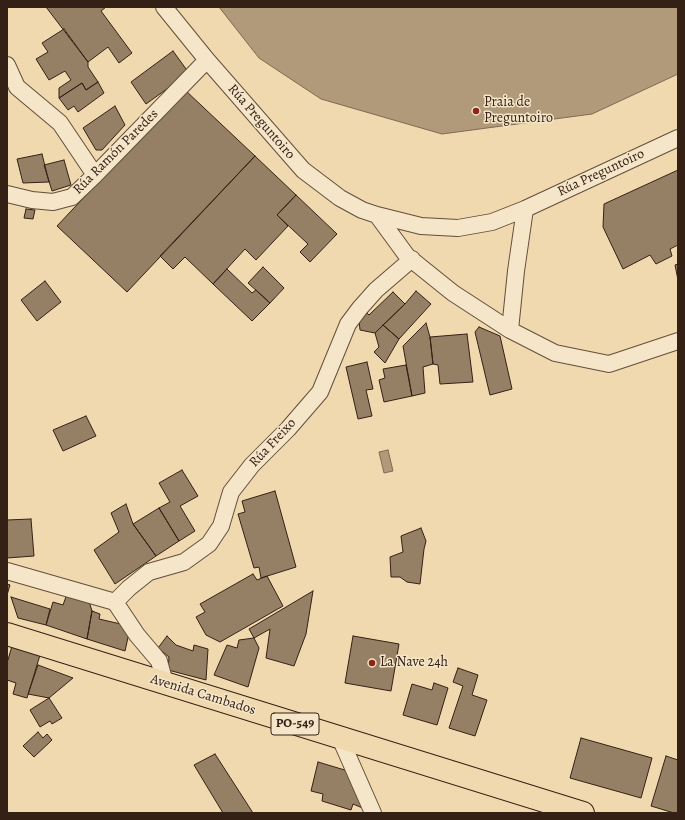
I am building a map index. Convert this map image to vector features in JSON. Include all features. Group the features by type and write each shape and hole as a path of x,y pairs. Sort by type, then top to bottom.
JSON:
{"main road":[{"name":"Avenida Cambados","path":"7,634 583,813"}],"street":[{"name":"Rúa Preguntoiro","path":"164,7 207,60 303,170 340,198 362,210 377,215 421,226 458,228 492,222 525,209 678,138"},
{"name":"Rúa Ramón Paredes","path":"7,194 32,200 53,202 72,197 207,60"},
{"path":"7,65 12,88 60,123 94,175"},
{"path":"510,330 516,271 525,209"},
{"path":"377,215 408,256 453,293 510,330 555,353 609,364 678,341"},
{"name":"Rúa Freixo","path":"115,602 129,588 149,572 184,562 209,544 221,526 231,492 252,465 320,392 348,324 376,290 412,259"},
{"path":"7,572 115,602 137,635 159,661 165,683"},
{"path":"340,738 373,813"}],"shaded area":[{"path":"219,7 678,7 678,74 592,114 442,134 321,99 259,58"},
{"path":"388,450 393,471 384,473 379,452"}],"building":[{"path":"46,7 106,7 101,11 132,53 119,63 108,47 88,62"},
{"path":"64,29 88,62 88,67 98,82 86,90 82,83 59,98 59,88 71,80 65,71 49,80 36,59 48,52 42,43"},
{"path":"173,51 189,73 146,104 131,82"},
{"path":"98,82 104,93 78,112 74,106 68,110 59,98 82,83 86,90"},
{"path":"185,90 255,156 127,292 57,226"},
{"path":"115,106 125,125 102,150 96,150 83,128"},
{"path":"42,154 49,182 23,183 17,159"},
{"path":"255,156 296,195 277,215 288,226 256,260 245,249 213,284 185,257 173,269 160,256"},
{"path":"64,160 71,185 52,191 44,165"},
{"path":"678,170 678,245 670,249 672,256 656,264 650,255 623,269 603,227 604,204"},
{"path":"296,195 337,234 310,262 300,252 308,244 277,215"},
{"path":"26,209 35,210 33,219 24,218"},
{"path":"678,264 678,280 675,265"},
{"path":"263,267 284,288 270,303 248,283"},
{"path":"227,269 252,293 256,290 270,303 252,321 213,284"},
{"path":"45,281 61,302 37,321 21,300"},
{"path":"416,291 431,304 399,339 383,325"},
{"path":"393,292 405,304 375,333 360,330 359,320 366,312 369,315"},
{"path":"426,323 430,337 433,364 423,367 425,393 412,396 403,346"},
{"path":"383,325 399,339 385,363 374,352 379,347 375,333"},
{"path":"479,327 500,336 512,389 490,395 475,332"},
{"path":"467,334 473,382 440,384 438,365 433,364 430,337"},
{"path":"367,362 373,389 366,390 372,416 358,419 346,367"},
{"path":"406,365 412,396 384,402 379,380 385,378 383,369"},
{"path":"86,416 96,436 63,451 53,430"},
{"path":"182,470 198,496 180,506 195,531 179,541 159,508 170,502 159,483"},
{"path":"275,491 296,567 261,578 259,567 254,568 238,514 245,512 242,501"},
{"path":"126,504 133,524 156,556 115,584 94,550 119,532 111,513"},
{"path":"159,508 179,541 156,556 133,524"},
{"path":"31,519 34,556 7,558 7,520"},
{"path":"421,528 426,541 420,584 407,582 400,577 391,577 390,557 403,552 401,536"},
{"path":"253,574 257,580 267,576 283,606 220,642 206,635 196,617 205,612 200,604"},
{"path":"7,584 10,585 7,595"},
{"path":"313,591 306,634 294,666 266,658 270,629 254,638 249,629"},
{"path":"67,594 88,598 92,611 87,639 46,625 53,602 63,605"},
{"path":"11,597 50,609 46,625 18,618"},
{"path":"92,611 100,614 99,619 125,625 124,631 129,633 125,651 87,639"},
{"path":"167,636 176,645 193,651 194,645 208,649 206,680 168,670 169,657 158,648"},
{"name":"La Nave 24h","path":"353,636 399,644 391,691 345,683"},
{"path":"254,638 259,648 248,687 214,675 227,645 237,648 239,640"},
{"path":"12,646 40,655 27,698 13,694 16,683 7,680 7,663"},
{"path":"38,665 73,678 49,698 28,694"},
{"path":"458,668 478,675 472,695 487,700 475,736 449,728 463,686 453,682"},
{"path":"434,683 448,688 437,725 403,715 412,684 432,690"},
{"path":"49,698 62,718 52,724 50,721 40,727 30,710"},
{"path":"38,732 43,738 47,734 52,740 34,757 23,746"},
{"path":"581,738 652,758 641,798 570,778"},
{"path":"215,754 253,813 223,813 194,765"},
{"path":"666,756 678,760 678,813 651,806"},
{"path":"318,762 348,771 365,809 353,804 351,810 322,801 323,794 311,791"}],"place":[{"name":"Praia de Preguntoiro","path":"476,111"},
{"name":"La Nave 24h","path":"372,663"}]}
